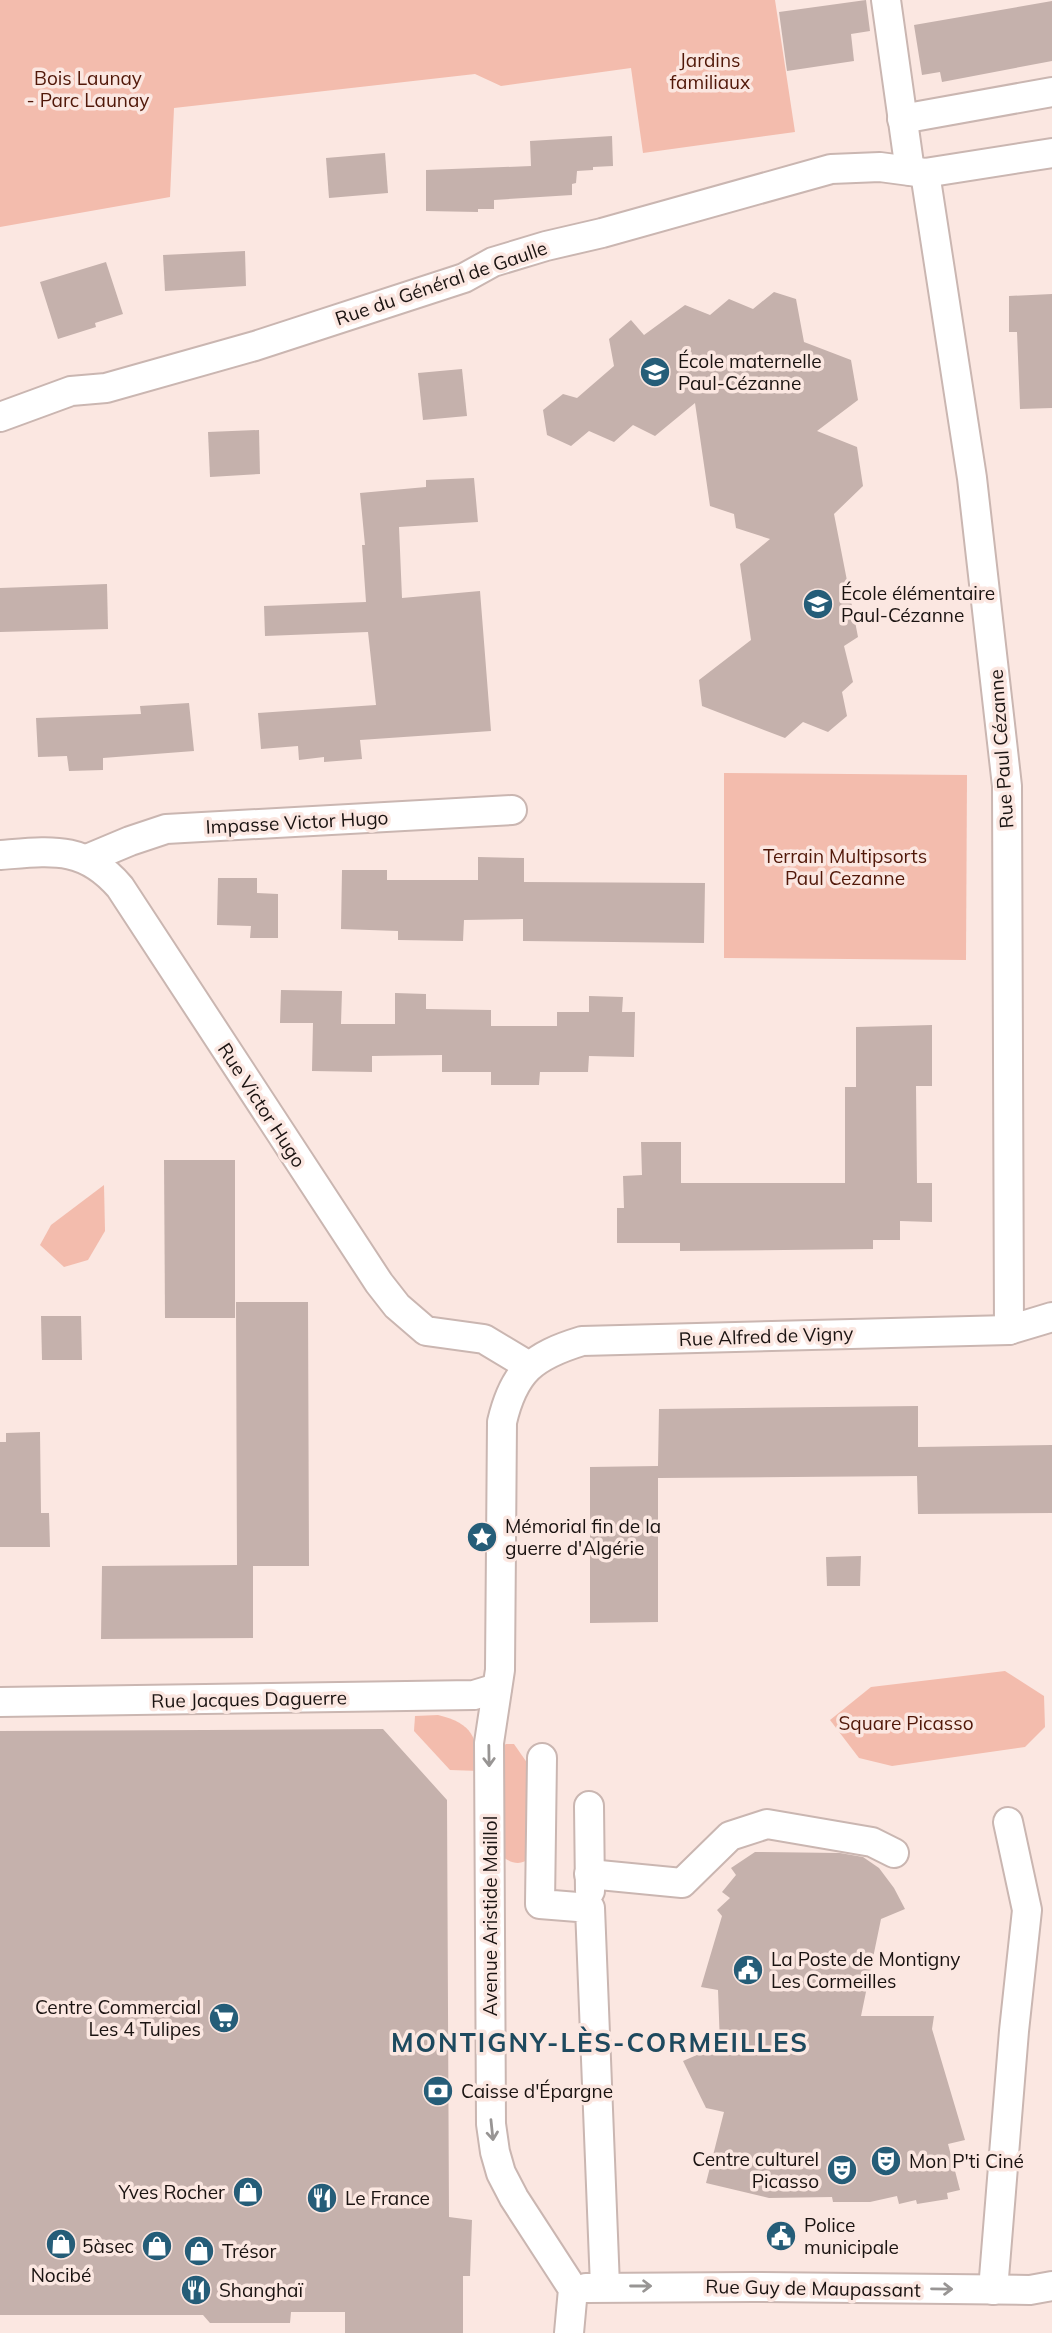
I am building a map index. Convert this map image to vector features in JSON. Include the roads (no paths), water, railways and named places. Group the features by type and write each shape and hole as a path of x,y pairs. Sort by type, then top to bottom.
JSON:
{"street":[{"name":"Rue Paul Cézanne","path":"886,0 902,119 918,172 974,491 1007,786 1009,1330"},
{"path":"902,119 1052,92"},
{"name":"Rue du Général de Gaulle","path":"0,416 71,391 106,388 255,346 464,278 493,262 831,169 880,167 918,172 1052,153"},
{"name":"Impasse Victor Hugo","path":"87,859 166,829 512,810"},
{"name":"Rue Victor Hugo","path":"0,855 56,853 87,859 107,872 120,887 329,1208 397,1306 426,1331 484,1339 529,1366"},
{"name":"Rue Alfred de Vigny","path":"529,1366 561,1348 582,1341 1009,1330 1052,1318"},
{"name":"Avenue Aristide Maillol","path":"529,1366 517,1380 507,1400 502,1422 500,1670 489,1743 491,2124 501,2174 573,2289"},
{"name":"Rue Jacques Daguerre","path":"0,1702 474,1695 497,1688"},
{"path":"542,1758 540,1903 590,1908"},
{"path":"589,1806 590,1908 605,2286"},
{"path":"993,2290 1027,1910 1008,1822"},
{"path":"589,1874 682,1883 730,1836 767,1825 872,1842 894,1853"},
{"name":"Rue Guy de Maupassant","path":"573,2289 605,2286 1030,2290 1052,2286"},
{"path":"569,2333 573,2289"}],"place":[{"name":"École maternelle Paul-Cézanne","path":"655,372"},
{"name":"École élémentaire Paul-Cézanne","path":"818,604"},
{"name":"Mémorial fin de la guerre d'Algérie","path":"482,1537"},
{"name":"La Poste de Montigny Les Cormeilles","path":"748,1970"},
{"name":"Centre Commercial Les 4 Tulipes","path":"224,2018"},
{"name":"Caisse d'Épargne","path":"438,2091"},
{"name":"Mon P'ti Ciné","path":"886,2161"},
{"name":"Centre culturel Picasso","path":"842,2170"},
{"name":"Yves Rocher","path":"248,2192"},
{"name":"Le France","path":"322,2198"},
{"name":"Police municipale","path":"781,2236"},
{"name":"Nocibé","path":"61,2244"},
{"name":"5àsec","path":"157,2246"},
{"name":"Trésor","path":"199,2251"},
{"name":"Shanghaï","path":"196,2290"}],"district":[{"name":"MONTIGNY-LÈS-CORMEILLES","path":"600,2043"}],"park label":[{"name":"Jardins familiaux","path":"710,71"},
{"name":"Bois Launay - Parc Launay","path":"88,89"},
{"name":"Terrain Multipsorts Paul Cezanne","path":"845,867"},
{"name":"Square Picasso","path":"906,1723"}]}
